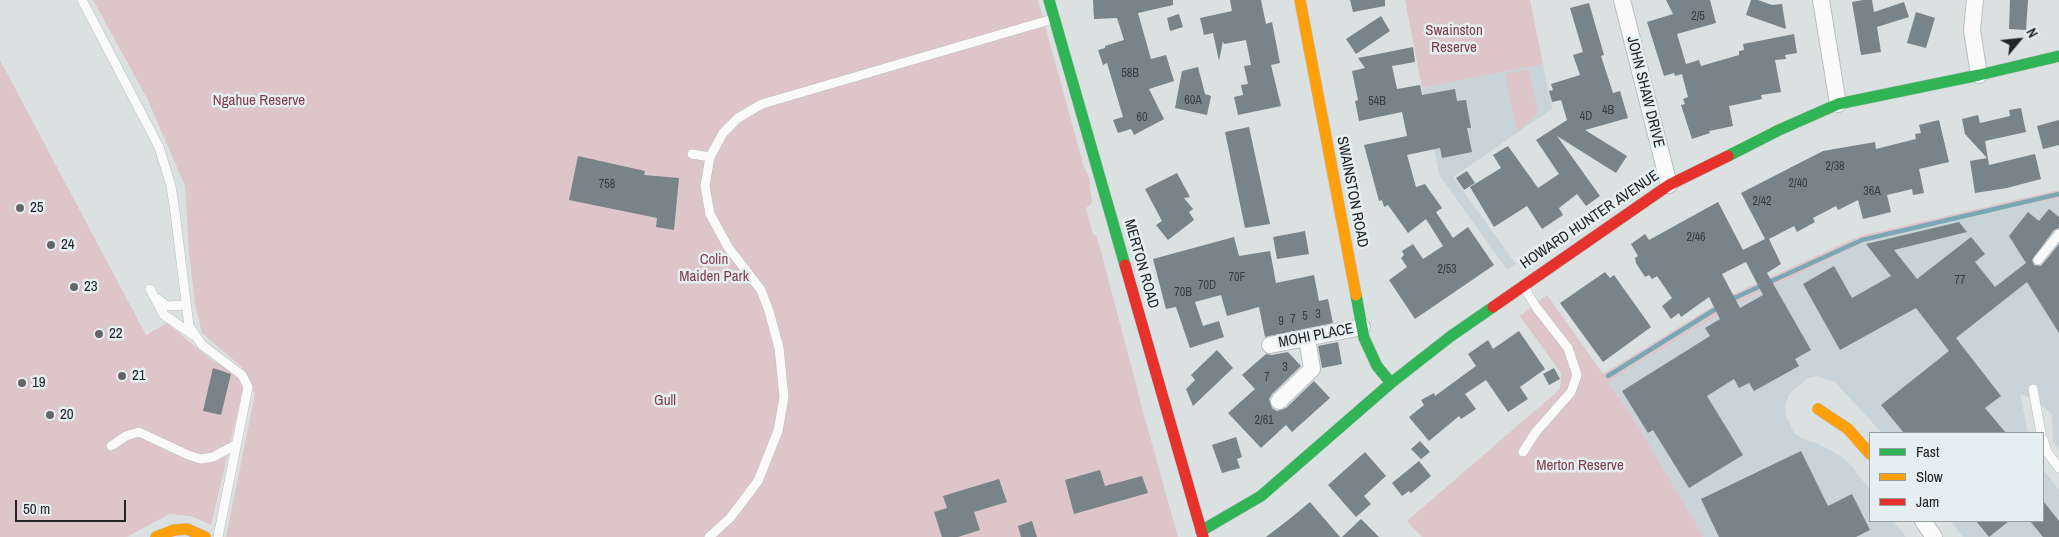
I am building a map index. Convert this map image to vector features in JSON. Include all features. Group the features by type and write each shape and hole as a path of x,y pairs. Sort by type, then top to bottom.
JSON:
{"street":[{"name":"MERTON ROAD","path":"1049,0 1202,536"},
{"name":"SWAINSTON ROAD","path":"1300,0 1362,327 1369,351 1377,366 1391,383"},
{"name":"JOHN SHAW DRIVE","path":"1622,0 1669,184"},
{"path":"1821,0 1838,104"},
{"path":"1974,0 1972,30 1979,75"},
{"name":"HOWARD HUNTER AVENUE","path":"1202,536 1261,496 1391,383 1522,285 1669,184 1779,130 1838,104 1979,75 2059,56"},
{"name":"MOHI PLACE","path":"1270,345 1362,327"},
{"path":"1279,401 1312,370 1307,338"},
{"path":"1818,409 1848,429 1869,453"},
{"path":"1924,522 1934,537"},
{"path":"156,537 174,530 187,529 205,537"}],"lane":[{"path":"82,0 159,147 171,186 189,326 194,336"},
{"path":"709,537 730,518 758,481 778,431 784,397 779,348 769,311 760,290 728,247 710,214 704,186 710,157 723,133 738,118 762,104 1055,18"},
{"path":"692,154 710,157"},
{"path":"2038,260 2059,234"},
{"path":"1522,285 1536,307 1568,348 1577,375 1571,392 1535,433 1523,452"},
{"path":"186,305 167,306 150,289 164,315 228,363 246,381 248,387 218,537"},
{"path":"2033,390 2041,432"},
{"path":"111,446 126,436 139,432 188,455 201,459 213,457 237,444"},
{"path":"2044,442 2047,452 2059,468"}],"shaded area":[{"path":"1543,64 1552,109 1453,177 1516,264 1507,270 1439,174 1422,88"},
{"path":"2059,198 2059,449 2053,442 2052,414 2037,401 2020,394 2028,432 1881,432 1835,382 1817,376 1808,378 1789,394 1786,404 1785,414 1794,433 1839,455 1849,463 1869,489 1869,522 1894,522 1906,537 1704,537 1632,415 1608,382 1736,304 1865,242"},
{"path":"2044,470 2059,490 2059,537 1963,537 1952,522 2044,522"}],"green space":[{"name":"Colin Maiden Park","path":"93,0 1038,0 1083,164 1089,178 1092,203 1086,208 1093,235 1096,235 1102,255 1178,537 226,537 255,394 242,367 202,333 195,304 189,252 185,186 147,98"},
{"name":"Swainston Reserve","path":"1405,0 1530,0 1543,64 1422,88"},
{"path":"0,60 146,335 167,323 209,358 234,373 244,384 211,525 191,516 169,514 127,537 0,537"},
{"path":"1529,69 1538,114 1517,131 1505,74"},
{"name":"Merton Reserve","path":"2059,190 2059,198 1865,242 1736,304 1608,382 1632,415 1704,537 1422,537 1407,521 1560,389 1561,373 1520,316 1547,295 1603,374 1733,294 1860,236"}],"building":[{"path":"1093,0 1173,0 1173,5 1138,13 1151,59 1166,55 1174,81 1149,89 1164,119 1134,135 1131,129 1118,133 1113,120 1123,117 1107,63 1103,65 1098,50 1124,40 1117,18 1094,19"},
{"path":"1230,0 1261,0 1266,24 1272,22 1280,63 1271,65 1281,106 1238,115 1234,97 1243,95 1241,85 1248,84 1244,66 1251,65 1246,40 1224,44 1223,41 1219,61 1213,33 1204,35 1200,18 1232,11"},
{"path":"1350,0 1385,0 1385,6 1353,12"},
{"path":"1666,0 1710,0 1716,23 1677,34 1686,64 1699,60 1701,66 1739,55 1739,51 1744,50 1743,44 1794,34 1797,53 1785,55 1786,59 1775,60 1781,92 1761,95 1762,99 1729,106 1733,126 1709,131 1710,133 1692,139 1681,105 1685,104 1683,99 1688,97 1682,74 1675,76 1674,73 1664,76 1647,22 1673,14"},
{"path":"1751,0 1758,0 1772,5 1782,4 1786,29 1746,15"},
{"path":"1872,0 1874,12 1904,2 1909,17 1877,27 1881,52 1861,55 1852,2"},
{"path":"2010,0 2028,0 2026,30 2009,29"},
{"path":"1589,3 1604,55 1601,56 1613,93 1620,91 1628,118 1585,130 1627,156 1616,173 1557,136 1600,196 1586,206 1577,194 1559,208 1563,215 1542,229 1527,206 1494,227 1470,187 1501,168 1493,155 1508,146 1538,188 1559,174 1536,140 1567,120 1561,100 1552,102 1549,91 1553,90 1551,84 1580,75 1573,55 1583,52 1570,8"},
{"path":"1916,12 1935,18 1926,48 1907,43"},
{"path":"1179,14 1183,27 1170,31 1167,18"},
{"path":"1381,16 1390,31 1356,54 1346,39"},
{"path":"1413,47 1415,62 1392,66 1397,89 1420,85 1422,95 1455,89 1457,101 1466,100 1471,128 1467,128 1472,152 1442,158 1440,148 1407,155 1416,187 1425,184 1442,208 1436,212 1453,238 1468,227 1494,265 1415,319 1389,280 1407,267 1401,258 1404,255 1402,251 1413,244 1423,259 1443,246 1426,219 1408,233 1388,205 1384,207 1382,200 1379,201 1364,145 1407,136 1402,112 1359,121 1355,101 1358,100 1352,71 1365,68 1358,58"},
{"path":"1198,67 1205,94 1211,96 1207,115 1175,108 1182,71"},
{"path":"2021,108 2026,132 1985,141 1989,165 2035,154 2041,179 2007,188 1975,193 1970,161 1987,158 1965,134 1962,119 1978,115 1980,123 2010,116 2009,110"},
{"path":"1939,120 1949,162 1919,169 1924,193 1913,195 1912,189 1887,195 1891,212 1863,219 1858,200 1838,210 1836,206 1813,218 1815,222 1797,232 1794,226 1769,239 1781,264 1767,273 1811,350 1795,359 1799,366 1754,391 1749,383 1739,388 1734,379 1707,396 1743,455 1689,488 1653,430 1648,433 1622,391 1710,336 1705,328 1720,319 1709,297 1681,317 1679,313 1671,319 1662,306 1672,298 1657,276 1652,279 1649,275 1645,277 1636,263 1635,258 1638,256 1631,244 1645,234 1649,240 1718,202 1743,250 1765,239 1741,193 1823,151 1875,142 1876,149 1916,139 1915,134 1921,133 1919,125","holes":["1746,262 1763,295 1740,308 1722,274"]},
{"path":"2059,120 2059,145 2043,149 2037,126"},
{"path":"1249,127 1270,224 1245,228 1225,132"},
{"path":"578,156 645,171 644,175 679,178 674,230 656,227 657,218 569,200"},
{"path":"1467,171 1475,183 1464,190 1456,178"},
{"path":"1177,173 1190,197 1184,198 1193,209 1189,212 1194,220 1168,240 1156,225 1162,221 1145,189"},
{"path":"2049,209 2059,217 2059,228 2054,230 2032,260 2034,265 2041,266 2059,244 2059,333 2027,282 1956,338 2001,396 1985,408 2005,432 1903,432 1881,405 1949,351 1916,308 1840,350 1803,284 1834,266 1852,298 1891,276 1866,244 1959,222 1967,232 1894,250 1917,279 1971,237 1985,254 1975,262 1995,287 2026,263 2009,236 2028,212 2039,221"},
{"path":"1305,231 1309,254 1277,259 1273,237"},
{"path":"1234,237 1239,256 1270,251 1276,283 1314,275 1319,301 1328,299 1333,323 1265,337 1259,307 1227,316 1221,295 1195,302 1203,326 1219,321 1224,337 1190,348 1176,307 1166,309 1153,259"},
{"path":"1605,272 1610,278 1614,275 1651,327 1603,362 1560,303"},
{"path":"1519,331 1545,369 1520,387 1528,399 1508,412 1486,380 1465,394 1476,409 1461,419 1459,416 1429,441 1409,417 1424,405 1421,400 1434,393 1435,396 1476,366 1468,354 1488,340 1493,349"},
{"path":"1338,342 1342,364 1322,368 1318,346"},
{"path":"1217,350 1233,368 1193,406 1186,389 1195,380 1191,375"},
{"path":"1288,352 1301,366 1272,394 1269,399 1272,408 1277,411 1286,408 1314,381 1330,398 1292,432 1286,425 1261,448 1228,413 1255,389 1242,375 1266,354 1272,355"},
{"path":"213,368 231,374 221,415 203,411"},
{"path":"1554,368 1560,379 1549,385 1543,374"},
{"path":"1236,437 1242,457 1237,459 1240,468 1222,473 1212,445"},
{"path":"1420,441 1430,452 1421,459 1411,449"},
{"path":"1801,451 1828,506 1852,494 1870,530 1856,537 1719,537 1701,499"},
{"path":"1365,452 1386,476 1364,496 1371,504 1356,517 1328,485"},
{"path":"1419,461 1431,476 1411,493 1409,491 1402,496 1392,483"},
{"path":"1100,470 1105,486 1142,476 1148,493 1074,514 1065,480"},
{"path":"999,479 1007,502 974,512 980,530 958,537 942,537 934,512 947,508 943,496"},
{"path":"1310,502 1340,537 1266,537 1292,517"},
{"path":"2044,502 2059,521 2059,537 2043,537 2031,522 2044,522"},
{"path":"1361,519 1379,537 1342,537"},
{"path":"1032,521 1037,537 1021,537 1018,526"},
{"path":"1977,522 2008,522 1989,537"}],"waterway":[{"path":"1730,300 1862,240 2059,194"},
{"path":"1608,376 1719,307"}],"traffic: fast":[{"path":"1049,0 1125,265"},
{"path":"1728,156 1779,130 1838,104 1979,75 2059,56"},
{"path":"1356,295 1364,338 1377,366 1391,383"},
{"path":"1201,531 1261,496 1391,383 1451,336 1493,307"}],"traffic: slow":[{"path":"1300,0 1356,295"},
{"path":"1818,409 1848,429 1869,453"},
{"path":"156,537 174,530 187,529 205,537"}],"traffic: jam":[{"path":"1493,307 1669,185 1728,156"},
{"path":"1125,265 1203,537"}],"place":[{"name":"25","path":"20,208"},
{"name":"24","path":"51,245"},
{"name":"23","path":"74,287"},
{"name":"22","path":"99,334"},
{"name":"21","path":"122,376"},
{"name":"19","path":"22,383"},
{"name":"20","path":"50,415"}],"park label":[{"name":"Ngahue Reserve","path":"259,101"},
{"name":"Gull","path":"665,401"}]}
